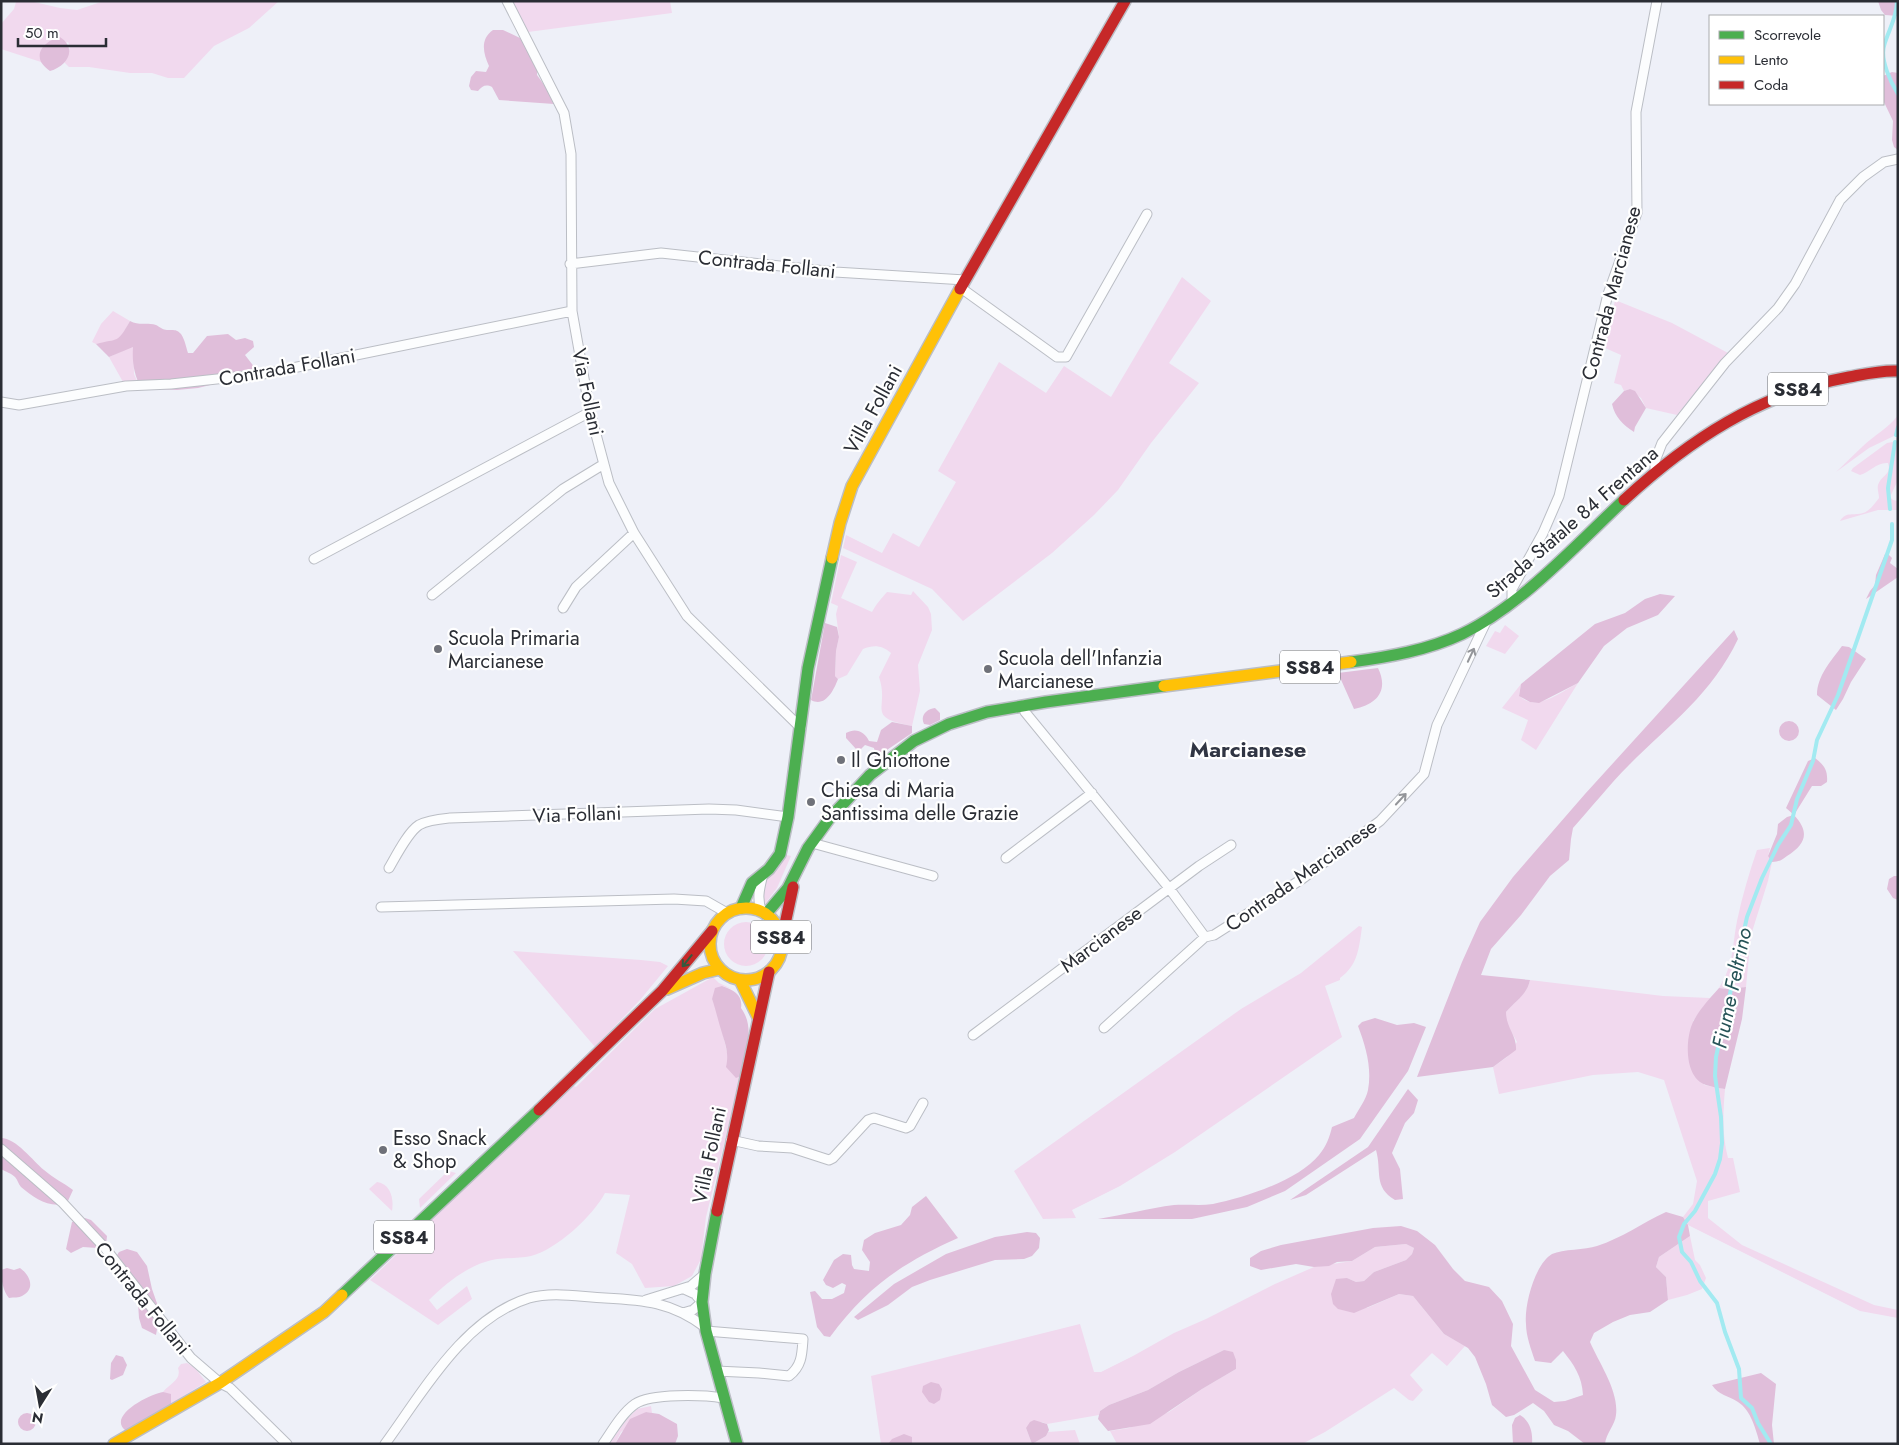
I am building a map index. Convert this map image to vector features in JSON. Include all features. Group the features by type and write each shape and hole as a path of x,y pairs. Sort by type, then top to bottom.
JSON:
{"main road":[{"name":"Villa Follani","path":"741,908 752,882 763,874 780,854 788,817 808,668 840,523 852,486 963,284 1125,1"},
{"name":"Strada Statale 84 Frentana","path":"764,913 782,898 824,825 869,776 916,740 950,724 979,714 1024,705 1245,677 1393,655 1446,641 1486,621 1526,592 1679,452 1707,433 1749,409 1794,390 1841,378 1898,371"},
{"name":"Strada Statale 84 Frentana","path":"782,938 794,878"},
{"name":"SS84","path":"114,1444 220,1383 324,1312 602,1051 662,991 712,931 718,921 728,913 741,908 751,908 764,913 779,928 782,938 781,955 769,972 760,978 740,980 729,976 720,969 698,974 662,991"},
{"path":"712,931 709,941 710,952 720,969"},
{"name":"Villa Follani","path":"737,1444 716,1371 702,1302 705,1274 731,1140 769,972"},
{"path":"740,980 758,1017"}],"street":[{"name":"Via Follani","path":"507,1 564,113 571,154 570,264 572,311 590,412 609,483 634,533 687,616 801,728"},
{"name":"Contrada Marcianese","path":"1512,602 1512,589 1543,533 1559,496 1608,294 1637,213 1636,112 1657,1"},
{"path":"1655,474 1655,461 1662,443 1725,363 1778,308 1795,284 1840,200 1863,177 1884,162 1898,159"},
{"path":"963,284 1057,357 1066,357 1147,214"},
{"name":"Contrada Follani","path":"570,264 661,253 963,284"},
{"name":"Contrada Follani","path":"1,402 19,405 126,386 171,384 263,374 572,311"},
{"path":"314,559 590,412"},
{"path":"432,595 563,489 604,464"},
{"path":"563,608 576,588 634,533"},
{"name":"Contrada Marcianese","path":"1104,1028 1205,937 1214,935 1302,879 1380,821 1424,774 1438,725 1486,621"},
{"name":"Contrada Marcianese","path":"1024,705 1025,712 1169,888 1205,937"},
{"path":"1006,858 1092,793"},
{"name":"Via Follani","path":"390,868 403,845 418,826 450,818 709,809 736,810 788,817"},
{"path":"812,843 933,876"},
{"name":"Marcianese","path":"973,1035 1169,888 1231,845"},
{"name":"Villa Follani","path":"763,874 758,904 764,913"},
{"path":"381,907 674,899 706,901 728,913"},
{"path":"731,1140 758,1146 792,1148 829,1160 834,1158 868,1120 874,1118 906,1128 910,1126 923,1103"},
{"name":"Contrada Follani","path":"1,1148 62,1202 105,1248 191,1358 220,1383 230,1388 287,1444"},
{"path":"646,1300 684,1289 705,1274"},
{"path":"683,1313 693,1310 702,1302 695,1294 684,1289"},
{"path":"385,1444 452,1352 479,1325 510,1306 531,1298 556,1295 646,1300 683,1313 706,1329 803,1338 801,1362 796,1370 788,1376 716,1371"},
{"path":"603,1444 634,1404 648,1399 705,1395 723,1398"}],"shaded area":[{"path":"30,1 77,10 104,1 279,1 249,28 214,46 184,78 168,78 152,73 130,73 89,67 69,67 64,62 70,47 68,42 41,55 41,62 1,49 1,24 14,9 16,2"},
{"path":"512,1 670,1 672,13 528,32"},
{"path":"1878,1 1898,1 1898,16 1885,15"},
{"path":"493,30 503,30 520,38 528,45 537,65 537,75 547,89 554,104 499,100 492,87 488,86 478,91 471,90 469,86 471,77 476,71 486,72 489,66 485,56 484,42"},
{"path":"60,37 68,47 68,57 56,69 50,71 41,62 40,53 44,45"},
{"path":"1892,72 1898,73 1898,150 1894,147 1892,140 1893,121 1884,102 1884,76"},
{"path":"1182,277 1211,301 1169,363 1199,383 1151,443 1118,490 1094,515 1052,553 963,621 932,589 843,548 846,535 882,553 893,533 919,547 956,482 938,471 999,362 1046,393 1064,366 1111,397"},
{"path":"1615,300 1672,323 1728,353 1677,415 1646,408 1641,398 1630,389 1624,391 1621,385 1614,383 1621,355 1605,348"},
{"path":"113,311 130,321 122,336 117,342 96,344 92,342 101,324"},
{"path":"130,321 156,325 164,330 178,331 184,339 188,353 193,353 207,336 228,334 236,340 245,338 253,341 254,347 245,355 259,373 198,388 177,390 141,388 134,368 133,347 109,357 96,344 120,337"},
{"path":"133,346 134,374 137,381 123,382 109,357"},
{"path":"1630,389 1635,391 1646,408 1634,432 1620,420 1612,404 1624,391"},
{"path":"1898,415 1898,434 1869,448 1836,472 1890,424"},
{"path":"1898,441 1898,480 1890,497 1898,501 1898,510 1878,510 1840,521 1845,516 1863,513 1872,507 1879,498 1879,482 1889,470 1888,463 1880,464 1860,475 1851,471 1853,468 1887,443"},
{"path":"1885,554 1892,558 1890,563 1898,569 1898,577 1866,599 1875,585 1876,575"},
{"path":"841,555 857,562 841,598 872,612 887,592 911,595 913,591 928,607 931,614 932,630 918,665 920,691 912,726 897,723 883,715 882,688 879,677 891,653 884,648 877,646 863,649 847,675 838,679 835,676 836,651 839,637 836,614 838,606 831,603"},
{"path":"1660,594 1675,596 1658,615 1627,628 1604,646 1578,683 1539,703 1530,702 1519,696 1521,684 1595,624 1625,613 1645,599"},
{"path":"825,623 837,627 839,637 836,651 835,676 838,679 828,697 821,702 816,702 811,700"},
{"path":"1505,625 1519,636 1505,654 1486,646 1495,631 1500,633"},
{"path":"1734,630 1738,639 1728,659 1716,676 1689,707 1622,773 1573,828 1569,860 1550,876 1521,915 1491,949 1481,975 1530,980 1523,994 1506,1012 1506,1018 1515,1040 1516,1050 1493,1067 1417,1077 1462,962 1480,922 1513,877 1585,794"},
{"path":"1842,646 1849,647 1866,659 1836,710 1817,695 1819,681 1825,669"},
{"path":"1378,668 1382,683 1379,695 1369,704 1354,709 1338,673"},
{"path":"1578,683 1536,750 1521,740 1528,720 1502,708 1521,684 1519,695 1525,700 1540,702"},
{"path":"935,708 940,713 940,720 930,725 924,724 923,718 925,713"},
{"path":"1789,721 1796,724 1799,731 1796,738 1789,741 1782,738 1779,731 1782,724"},
{"path":"892,722 912,726 912,733 875,758 874,748 865,745 861,749 856,749 846,738 846,733 853,730 863,733 869,741 877,742 881,730"},
{"path":"1815,758 1825,768 1827,782 1821,786 1812,786 1794,815 1786,808 1808,761"},
{"path":"1794,815 1804,832 1802,842 1784,859 1772,862 1768,856 1777,834 1778,824 1787,817"},
{"path":"1770,848 1768,856 1772,862 1751,935 1746,987 1719,988 1730,963 1741,903 1757,850"},
{"path":"782,854 791,856 777,888 765,904 761,894 767,876"},
{"path":"1898,876 1898,900 1893,898 1887,889 1889,879"},
{"path":"742,922 750,922 762,928 768,944 762,960 750,966 742,966 730,960 724,948 724,940 730,928"},
{"path":"1359,926 1362,927 1357,955 1351,968 1340,980 1325,986 1342,1037 1175,1152 1120,1186 1072,1210 1076,1218 1043,1219 1014,1171 1241,1009 1301,973"},
{"path":"513,951 641,960 660,962 668,966 640,1000 595,1047"},
{"path":"713,977 719,983 732,989 722,986 712,999 719,1016 728,1057 741,1076 706,1217 701,1259 692,1276 674,1286 645,1288 632,1264 616,1253 630,1195 605,1193 592,1212 573,1231 541,1253 485,1262 470,1268 448,1283 429,1300 437,1310 467,1286 472,1299 438,1325 370,1280 572,1085 576,1087 655,1009"},
{"path":"1530,980 1663,996 1710,998 1693,1021 1704,1085 1725,1089 1723,1115 1725,1141 1728,1158 1733,1158 1740,1192 1708,1201 1708,1218 1742,1245 1874,1305 1898,1310 1898,1318 1860,1311 1688,1225 1683,1217 1693,1204 1697,1181 1664,1080 1638,1072 1593,1075 1499,1094 1493,1067 1507,1057 1517,1042 1506,1022 1506,1012 1523,993"},
{"path":"722,986 734,991 739,996 741,1008 748,1024 749,1033 745,1059 741,1076 736,1078 726,1067 726,1046 712,999 715,988"},
{"path":"1746,987 1742,1019 1725,1089 1706,1085 1699,1081 1690,1066 1688,1048 1690,1029 1701,1009 1719,988"},
{"path":"1375,1018 1397,1025 1414,1023 1426,1027 1408,1071 1360,1139 1285,1191 1247,1207 1192,1219 1098,1219 1165,1206 1208,1205 1226,1201 1270,1187 1310,1164 1324,1149 1332,1127 1354,1118 1366,1097 1369,1082 1369,1066 1358,1026 1362,1022"},
{"path":"1408,1089 1418,1100 1414,1113 1405,1123 1392,1153 1400,1169 1403,1199 1395,1200 1384,1190 1381,1184 1376,1150 1306,1195 1290,1200 1368,1147"},
{"path":"1,1138 13,1142 47,1173 73,1190 67,1203 54,1205 42,1201 21,1187 16,1178 1,1169"},
{"path":"448,1171 456,1173 420,1208 419,1199"},
{"path":"377,1182 382,1183 388,1189 392,1202 392,1211 369,1189"},
{"path":"926,1196 958,1238 920,1257 887,1278 858,1304 830,1337 824,1336 817,1327 810,1292 815,1291 822,1299 832,1299 844,1293 846,1285 842,1283 833,1288 826,1285 823,1280 834,1260 843,1254 851,1255 854,1269 869,1271 870,1262 862,1250 864,1240 875,1233 901,1225 910,1215 912,1207"},
{"path":"1666,1212 1683,1217 1688,1225 1690,1236 1659,1257 1656,1267 1666,1277 1668,1300 1650,1312 1630,1315 1613,1322 1594,1333 1590,1342 1608,1377 1616,1406 1615,1419 1605,1444 1585,1444 1568,1431 1554,1425 1544,1411 1533,1403 1514,1415 1506,1417 1492,1405 1475,1357 1468,1348 1444,1334 1413,1296 1399,1294 1354,1313 1338,1309 1333,1304 1331,1294 1336,1279 1347,1278 1356,1282 1364,1281 1374,1272 1406,1260 1412,1254 1414,1248 1406,1244 1375,1247 1352,1261 1337,1262 1329,1266 1314,1267 1296,1264 1261,1270 1250,1266 1250,1258 1261,1251 1281,1245 1373,1228 1401,1226 1417,1231 1435,1245 1453,1269 1465,1281 1489,1287 1502,1301 1513,1324 1511,1346 1535,1390 1554,1402 1565,1401 1583,1395 1577,1371 1563,1351 1551,1363 1535,1361 1527,1333 1527,1306 1540,1266 1552,1254 1606,1243"},
{"path":"85,1218 91,1220 107,1236 106,1245 97,1248 83,1247 71,1253 66,1249 72,1222"},
{"path":"1027,1232 1036,1233 1040,1238 1039,1248 1032,1256 1024,1259 995,1260 930,1280 912,1287 888,1305 858,1320 854,1317 894,1284 946,1254 995,1237"},
{"path":"1690,1236 1695,1260 1700,1265 1706,1278 1702,1289 1668,1300 1666,1277 1656,1267 1659,1257"},
{"path":"1406,1244 1414,1248 1412,1254 1406,1260 1374,1272 1364,1281 1356,1282 1347,1278 1367,1308 1399,1294 1413,1296 1444,1334 1465,1346 1447,1366 1432,1353 1410,1375 1423,1390 1413,1401 1394,1388 1325,1432 1302,1444 1117,1444 1110,1431 1129,1428 1169,1412 1202,1389 1236,1369 1224,1350 1148,1390 1109,1405 1100,1411 1099,1415 1047,1424 1042,1422 1026,1428 1032,1444 881,1444 871,1376 1080,1324 1094,1372 1101,1372 1174,1333 1314,1267 1352,1261 1375,1247"},
{"path":"127,1249 137,1252 147,1266 160,1312 156,1335 142,1328 138,1303 112,1263 119,1252"},
{"path":"7,1268 14,1270 20,1268 29,1278 29,1290 21,1297 9,1298 5,1292 1,1270"},
{"path":"1224,1350 1233,1352 1236,1360 1236,1369 1150,1424 1108,1431 1098,1419 1100,1411 1109,1405 1148,1390"},
{"path":"116,1355 123,1357 127,1365 123,1375 112,1380 110,1379 111,1363"},
{"path":"187,1363 195,1368 206,1382 171,1404 163,1392 177,1378 178,1368 181,1364"},
{"path":"1761,1373 1776,1384 1772,1425 1774,1444 1760,1444 1752,1421 1743,1406 1718,1391 1712,1385"},
{"path":"931,1382 939,1384 942,1389 940,1400 934,1404 929,1402 922,1392 923,1386"},
{"path":"163,1392 171,1394 171,1404 126,1431 121,1425 125,1413 140,1401"},
{"path":"651,1406 652,1413 646,1412 621,1432 615,1444 609,1444 627,1419 637,1409"},
{"path":"646,1412 659,1414 677,1424 678,1436 675,1444 615,1444 630,1419"},
{"path":"23,1413 31,1413 36,1418 34,1429 23,1431 18,1426 18,1418"},
{"path":"1520,1415 1530,1427 1532,1444 1513,1444 1512,1425 1515,1418"},
{"path":"1034,1420 1047,1424 1049,1430 1046,1436 1032,1444 1026,1428"},
{"path":"1075,1430 1080,1444 1032,1444 1046,1436 1048,1432"},
{"path":"904,1434 912,1437 912,1444 888,1444 892,1439"}],"waterway":[{"name":"Fiume Feltrino","path":"1884,46 1896,13 1897,1"},
{"name":"Fiume Feltrino","path":"1884,58 1892,84 1898,94"},
{"name":"Fiume Feltrino","path":"1896,435 1898,427"},
{"name":"Fiume Feltrino","path":"1890,509 1888,488 1895,442"},
{"name":"Fiume Feltrino","path":"1771,1444 1758,1423 1752,1408 1741,1398 1739,1369 1725,1332 1717,1303 1700,1281 1691,1262 1682,1252 1679,1237 1684,1224 1695,1211 1715,1174 1720,1159 1722,1143 1721,1117 1715,1076 1716,1057 1747,917 1762,878 1778,845 1791,825 1797,799 1813,761 1817,740 1838,695 1892,540 1892,524"}],"traffic: fast":[{"path":"1351,662 1422,649 1449,640 1484,622 1527,591 1548,573 1624,500"},
{"path":"741,908 752,883 769,869 780,854 788,817 808,668 832,558"},
{"path":"766,914 788,888 808,848 829,819 870,775 914,741 949,724 987,712 1164,686"},
{"path":"342,1295 539,1110"},
{"path":"717,1211 705,1274 702,1302 706,1331 737,1444"}],"traffic: slow":[{"path":"832,558 840,523 852,486 960,289"},
{"path":"1164,686 1351,662"},
{"path":"746,908 760,911 772,918 779,930 782,944 779,958 772,970 760,977 746,980 732,977 720,970 713,958 710,944 713,930 720,918 732,911 746,908"},
{"path":"667,989 703,973 720,969"},
{"path":"740,980 758,1017"},
{"path":"114,1444 220,1383 324,1312 342,1295"}],"traffic: jam":[{"path":"960,289 1125,1"},
{"path":"1624,500 1649,478 1700,439 1756,407 1816,384 1873,372 1898,371"},
{"path":"782,938 793,887"},
{"path":"539,1110 662,991 712,931"},
{"path":"717,1211 769,972"}],"place":[{"name":"Scuola Primaria Marcianese","path":"438,649"},
{"name":"Scuola dell'Infanzia Marcianese","path":"988,669"},
{"name":"Il Ghiottone","path":"841,760"},
{"name":"Chiesa di Maria Santissima delle Grazie","path":"811,802"},
{"name":"Esso Snack & Shop","path":"383,1150"}],"district":[{"name":"Marcianese","path":"1248,749"}]}
